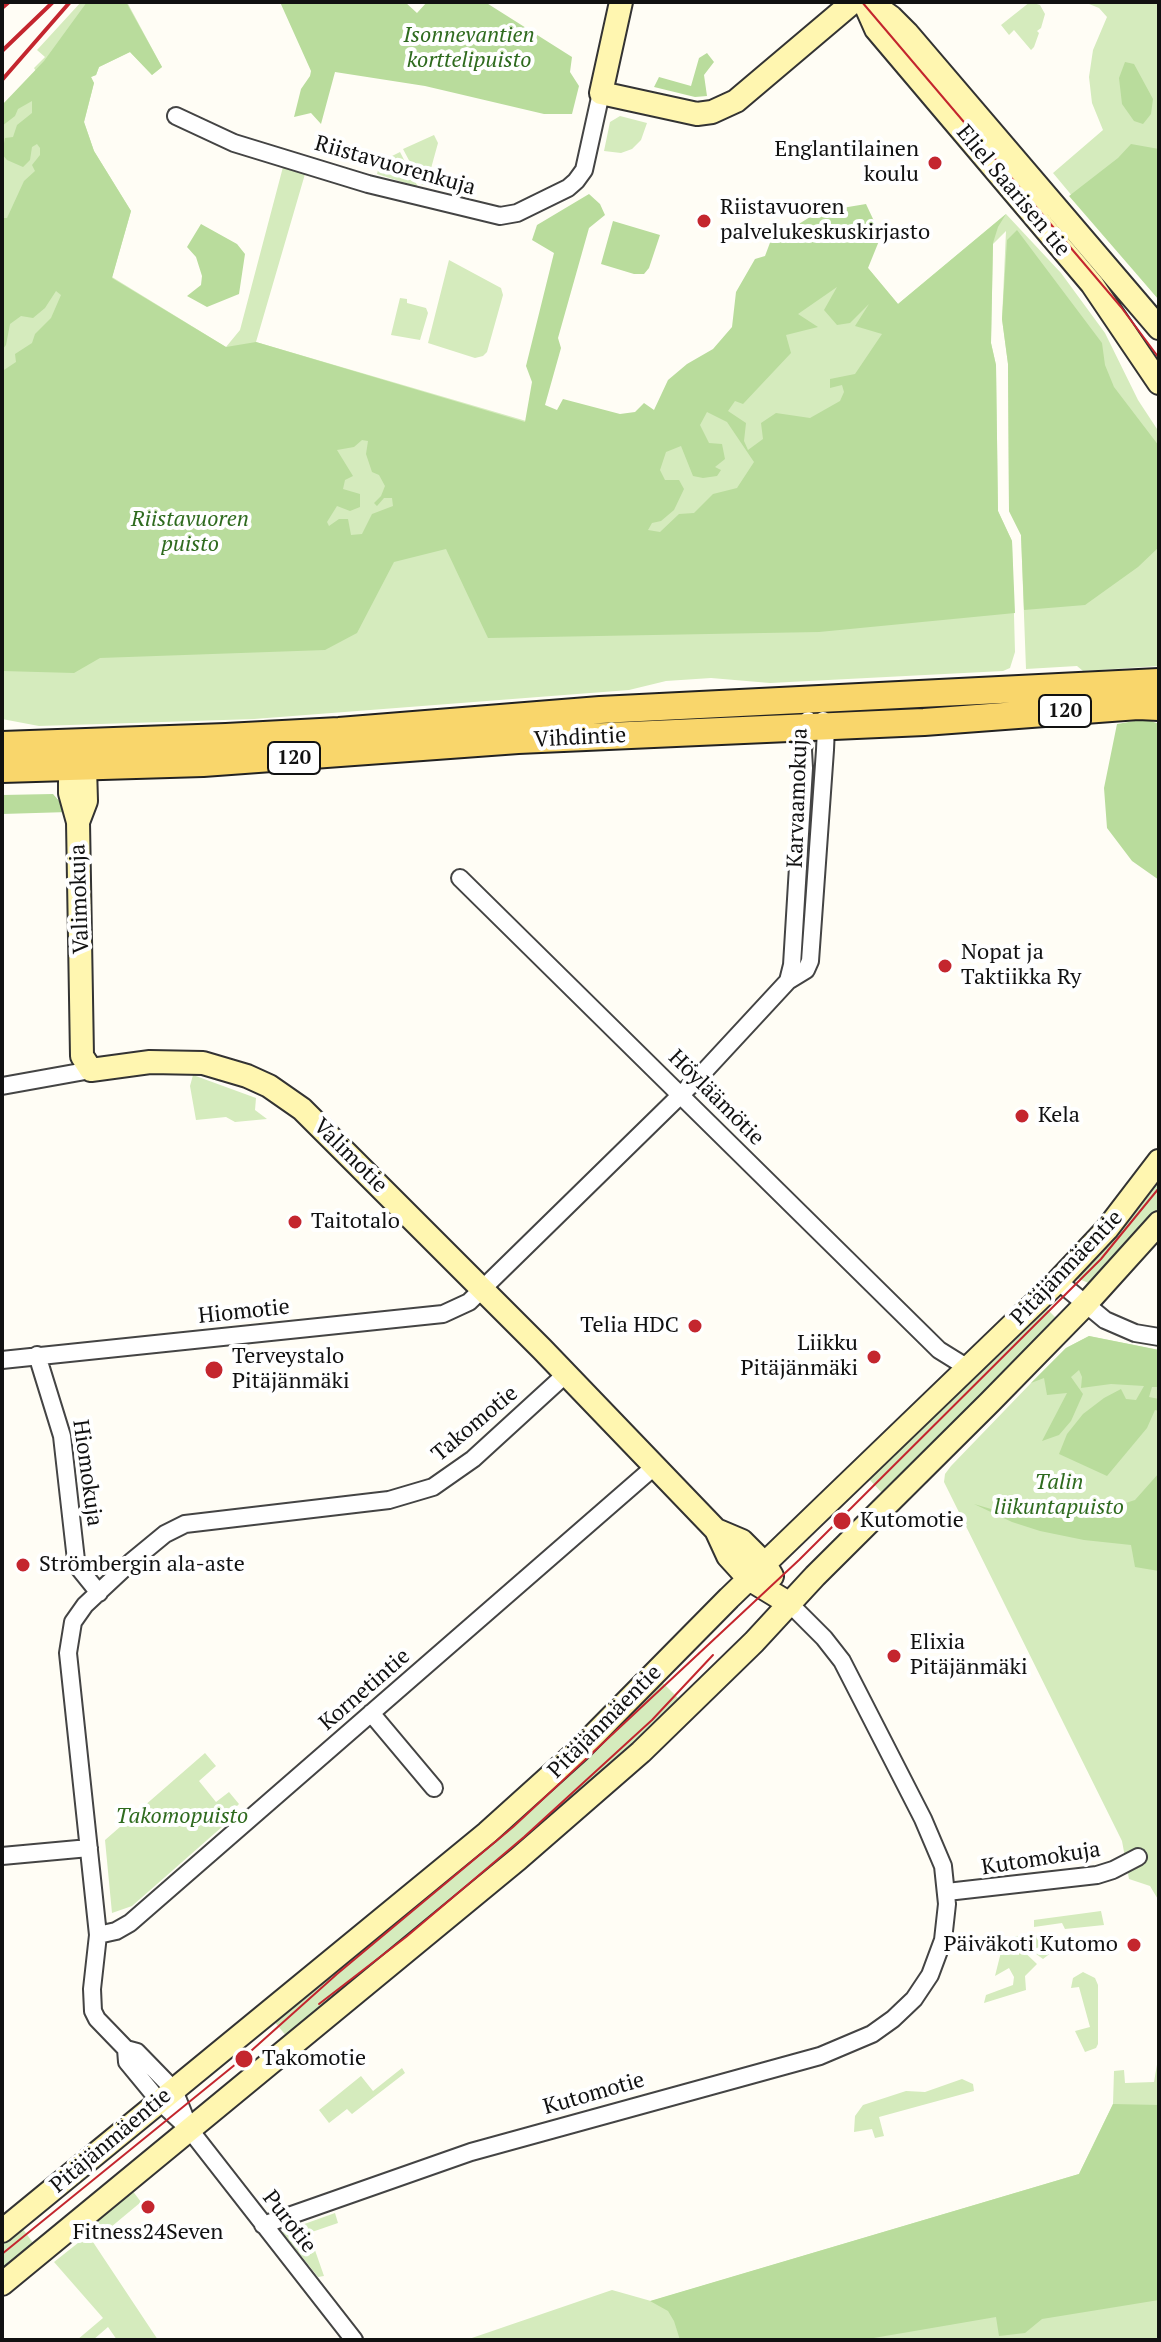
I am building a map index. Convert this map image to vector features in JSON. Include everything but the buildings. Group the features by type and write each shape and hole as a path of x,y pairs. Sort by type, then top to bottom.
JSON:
{"main road":[{"path":"621,2 601,93 689,113 722,109 736,101 853,2"},
{"name":"Eliel Saarisen tie","path":"867,2 891,17 907,33 1159,328"},
{"name":"Eliel Saarisen tie","path":"867,2 876,29 1092,284 1159,383"},
{"name":"Vihdintie","path":"2,769 339,731 529,714 1159,682"},
{"name":"Vihdintie","path":"2,745 77,759 326,756 518,740 1159,707"},
{"name":"Valimokuja","path":"77,759 71,804 78,822 82,976 93,993 96,1053 91,1070"},
{"name":"Valimotie","path":"91,1070 184,1061 227,1069 269,1086 316,1121 716,1530 742,1541 757,1572 790,1604"},
{"name":"Pitäjänmäentie","path":"2,2231 487,1833 578,1751 757,1572 1058,1281 1123,1210 1159,1161"},
{"name":"Pitäjänmäentie","path":"2,2284 559,1825 641,1752 1085,1305 1159,1223"}],"street":[{"name":"Riistavuorenkuja","path":"176,116 234,143 368,184 493,216 508,216 568,188 584,170 601,93"},
{"name":"Karvaamokuja","path":"482,1289 681,1094 788,981 816,727 816,700"},
{"name":"Höyläämötie","path":"460,878 961,1374"},
{"name":"Valimotie","path":"2,1086 91,1070"},
{"path":"1058,1281 1085,1305 1119,1327 1159,1337"},
{"name":"Hiomotie","path":"2,1360 443,1314 469,1302 482,1289"},
{"name":"Hiomokuja","path":"37,1355 62,1436 76,1560 99,1593"},
{"name":"Takomotie","path":"190,2130 167,2096 127,2062 126,2049 97,2019 91,2002 98,1935 68,1640 76,1615 165,1534 188,1523 389,1500 433,1487 473,1459 566,1374"},
{"name":"Kornetintie","path":"98,1935 116,1931 130,1923 654,1467"},
{"name":"Kutomotie","path":"263,2225 471,2152 640,2103 820,2056 872,2034 904,2010 930,1975 943,1940 947,1892 943,1866 842,1661 790,1604"},
{"path":"371,1713 434,1788"},
{"path":"2,1856 89,1848"},
{"name":"Kutomokuja","path":"947,1892 1097,1875 1138,1857"},
{"name":"Purotie","path":"190,2130 354,2340"}],"green space":[{"name":"Riistavuoren puisto","path":"81,2 127,2 162,67 152,75 130,52 99,67 96,75 91,77 94,83 84,122 94,151 131,211 112,277 226,347 240,330 283,167 305,174 256,342 622,449 803,263 868,268 898,304 1006,214 1061,273 1105,333 1138,400 1159,432 1159,666 1083,671 1077,666 1026,669 1021,535 1009,511 1008,364 1002,319 1006,231 993,244 991,343 996,365 998,511 1012,541 1015,652 1010,668 1003,671 770,683 711,678 666,681 629,690 254,719 39,726 2,719 2,113 40,78 34,68 45,57 37,50"},
{"name":"Riistavuoren puisto","path":"87,2 126,2 162,67 152,75 130,52 99,67 96,75 91,77 94,83 84,122 94,151 131,211 112,278 226,347 256,342 525,422 532,382 526,366 554,253 532,240 537,225 589,194 600,204 605,215 589,228 558,338 561,348 545,405 557,410 563,399 620,414 635,412 644,403 654,410 668,380 713,349 732,327 736,292 755,259 765,256 771,240 779,232 818,212 866,204 881,236 868,268 898,304 1006,214 993,243 991,343 996,365 998,511 1012,541 1015,613 819,632 488,638 446,549 394,562 357,633 325,650 100,658 74,673 2,671 4,370 16,362 15,354 32,343 35,334 51,318 61,295 56,291 45,308 33,318 21,316 10,324 2,350 2,218 7,218 24,181 35,171 32,165 40,155 40,148 37,144 32,147 30,160 23,167 7,160 2,154 5,138 13,137 17,125 32,113 32,101 18,109 15,116 2,126 2,105 44,61","holes":["837,287 824,310 837,325 850,323 869,304 855,326 882,334 855,374 830,379 830,388 842,385 844,392 840,401 810,418 776,413 761,423 763,439 748,450 744,441 746,423 728,411 735,401 743,404 791,353 786,335 818,327 798,314","707,412 727,422 754,462 737,488 713,494 694,513 679,514 660,532 648,530 652,523 661,521 674,510 684,489 679,480 665,480 660,470 666,452 681,446 693,476 717,476 721,470 715,467 725,459 722,444 709,443 700,425","362,440 368,441 366,454 372,472 379,475 385,486 374,503 377,506 384,498 392,498 393,506 372,514 362,534 351,535 348,519 339,519 329,526 327,522 337,506 350,511 360,507 360,494 343,489 345,480 353,476 337,450 354,447"]},
{"name":"Isonnevantien korttelipuisto","path":"280,2 405,2 417,13 427,2 485,2 572,57 570,72 579,86 572,114 544,114 425,86 335,72 321,124 311,113 294,117 301,89 311,71"},
{"path":"1030,2 1040,5 1045,14 1031,50 1014,30 1009,35 1001,25"},
{"path":"1084,2 1159,2 1159,300 1053,173 1103,130 1092,103 1089,77 1093,50 1107,17 1099,8"},
{"path":"707,53 714,62 704,75 707,96 695,97 654,87 659,77 691,86 699,58"},
{"path":"1125,62 1134,64 1153,99 1151,114 1143,124 1134,121 1122,104 1119,78"},
{"path":"620,116 647,123 641,140 632,149 621,153 604,151 610,122"},
{"path":"434,135 438,143 427,183 422,185 403,149"},
{"path":"1131,144 1159,149 1159,300 1069,196"},
{"path":"400,152 418,187 377,174 380,162"},
{"path":"613,221 660,235 644,274 601,264"},
{"path":"201,224 237,244 245,254 239,294 207,307 187,296 201,285 202,276 196,257 187,247"},
{"path":"1017,230 1102,343 1105,365 1114,387 1159,446 1159,547 1138,567 1085,605 1024,610 1021,535 1009,511 1008,364 1002,319 1007,240"},
{"path":"449,260 501,288 503,295 487,352 483,356 475,358 428,343"},
{"path":"400,298 426,308 428,313 420,340 391,335"},
{"path":"1146,719 1159,724 1159,880 1132,861 1107,828 1104,788 1117,724"},
{"path":"53,794 69,812 2,814 2,795"},
{"path":"193,1075 256,1098 255,1110 267,1119 235,1122 226,1117 196,1120 190,1086"},
{"path":"1159,1169 1159,1213 1091,1284 1074,1277"},
{"path":"1042,1304 1060,1322 885,1496 866,1476"},
{"name":"Talin liikuntapuisto","path":"1089,1336 1159,1350 1159,1901 1150,1886 1129,1879 1122,1841 944,1482 951,1466 1031,1383 1066,1348"},
{"path":"1089,1336 1159,1350 1159,1387 1152,1387 1149,1397 1159,1399 1159,1411 1155,1410 1147,1428 1107,1476 1059,1454 1067,1434 1083,1414 1104,1398 1121,1389 1126,1399 1136,1400 1144,1386 1111,1384 1081,1388 1079,1370 1071,1377 1083,1394 1071,1421 1059,1435 1042,1441 1067,1393 1047,1395 1044,1378 1031,1383 1066,1348"},
{"path":"1159,1473 1159,1571 1135,1567 1131,1545 1040,1531 974,1504 1015,1516 1088,1515 1135,1500"},
{"path":"657,1677 679,1699 629,1752 288,2038 273,2020"},
{"name":"Takomopuisto","path":"205,1753 216,1766 199,1781 216,1802 229,1792 239,1804 228,1815 231,1819 132,1906 112,1913 105,1840"},
{"path":"1101,1911 1104,1925 1065,1929 1062,1923 1034,1927 1034,1920"},
{"path":"1015,1936 1054,1937 1061,1945 1043,1959 1014,1938"},
{"path":"1015,1945 1015,1954 1019,1955 1019,1947 1037,1964 1025,1976 1026,1990 984,2003 986,1995 1013,1985 1014,1977 1009,1968 995,1976 1002,1948"},
{"path":"1083,1972 1095,1978 1098,1985 1098,2044 1085,2052 1075,2031 1090,2027 1079,1987 1071,1988 1073,1978"},
{"path":"1159,2053 1159,2340 466,2340 612,2290 651,2301 1079,2174 1113,2104 1114,2071 1124,2070 1125,2083 1154,2082"},
{"path":"402,2068 405,2073 352,2114 347,2109 329,2123 319,2110 361,2076 373,2091"},
{"path":"962,2079 973,2084 974,2091 879,2117 884,2136 875,2138 872,2129 854,2132 855,2116 863,2105 906,2091 925,2092"},
{"path":"1113,2104 1159,2105 1159,2300 1042,2319 1025,2333 999,2336 996,2317 862,2340 680,2340 668,2311 650,2301 1079,2174"},
{"path":"132,2190 141,2202 93,2242 158,2340 117,2340 108,2327 93,2340 77,2340 103,2318 54,2262 88,2235 92,2223"},
{"path":"335,2213 338,2223 309,2233 324,2276 318,2277 282,2232"},
{"path":"20,2225 36,2247 2,2275 2,2240"}],"tram line":[{"path":"862,2 1121,307 1159,358"},
{"path":"2,2254 242,2059 337,1974 513,1827 799,1560 1101,1259 1159,1188"},
{"path":"319,2004 406,1937 524,1837 652,1720 713,1655"}],"railway":[{"path":"2,8 9,2"},
{"path":"2,51 53,2"},
{"path":"2,80 70,2"}],"place":[{"name":"Englantilainen koulu","path":"935,163"},
{"name":"Riistavuoren palvelukeskuskirjasto","path":"704,221"},
{"name":"Nopat ja Taktiikka Ry","path":"945,966"},
{"name":"Kela","path":"1022,1116"},
{"name":"Taitotalo","path":"295,1222"},
{"name":"Telia HDC","path":"695,1326"},
{"name":"Liikku Pitäjänmäki","path":"874,1357"},
{"name":"Terveystalo Pitäjänmäki","path":"214,1370"},
{"name":"Kutomotie","path":"842,1521"},
{"name":"Strömbergin ala-aste","path":"23,1565"},
{"name":"Elixia Pitäjänmäki","path":"894,1656"},
{"name":"Päiväkoti Kutomo","path":"1134,1945"},
{"name":"Takomotie","path":"244,2059"},
{"name":"Fitness24Seven","path":"148,2207"}]}
